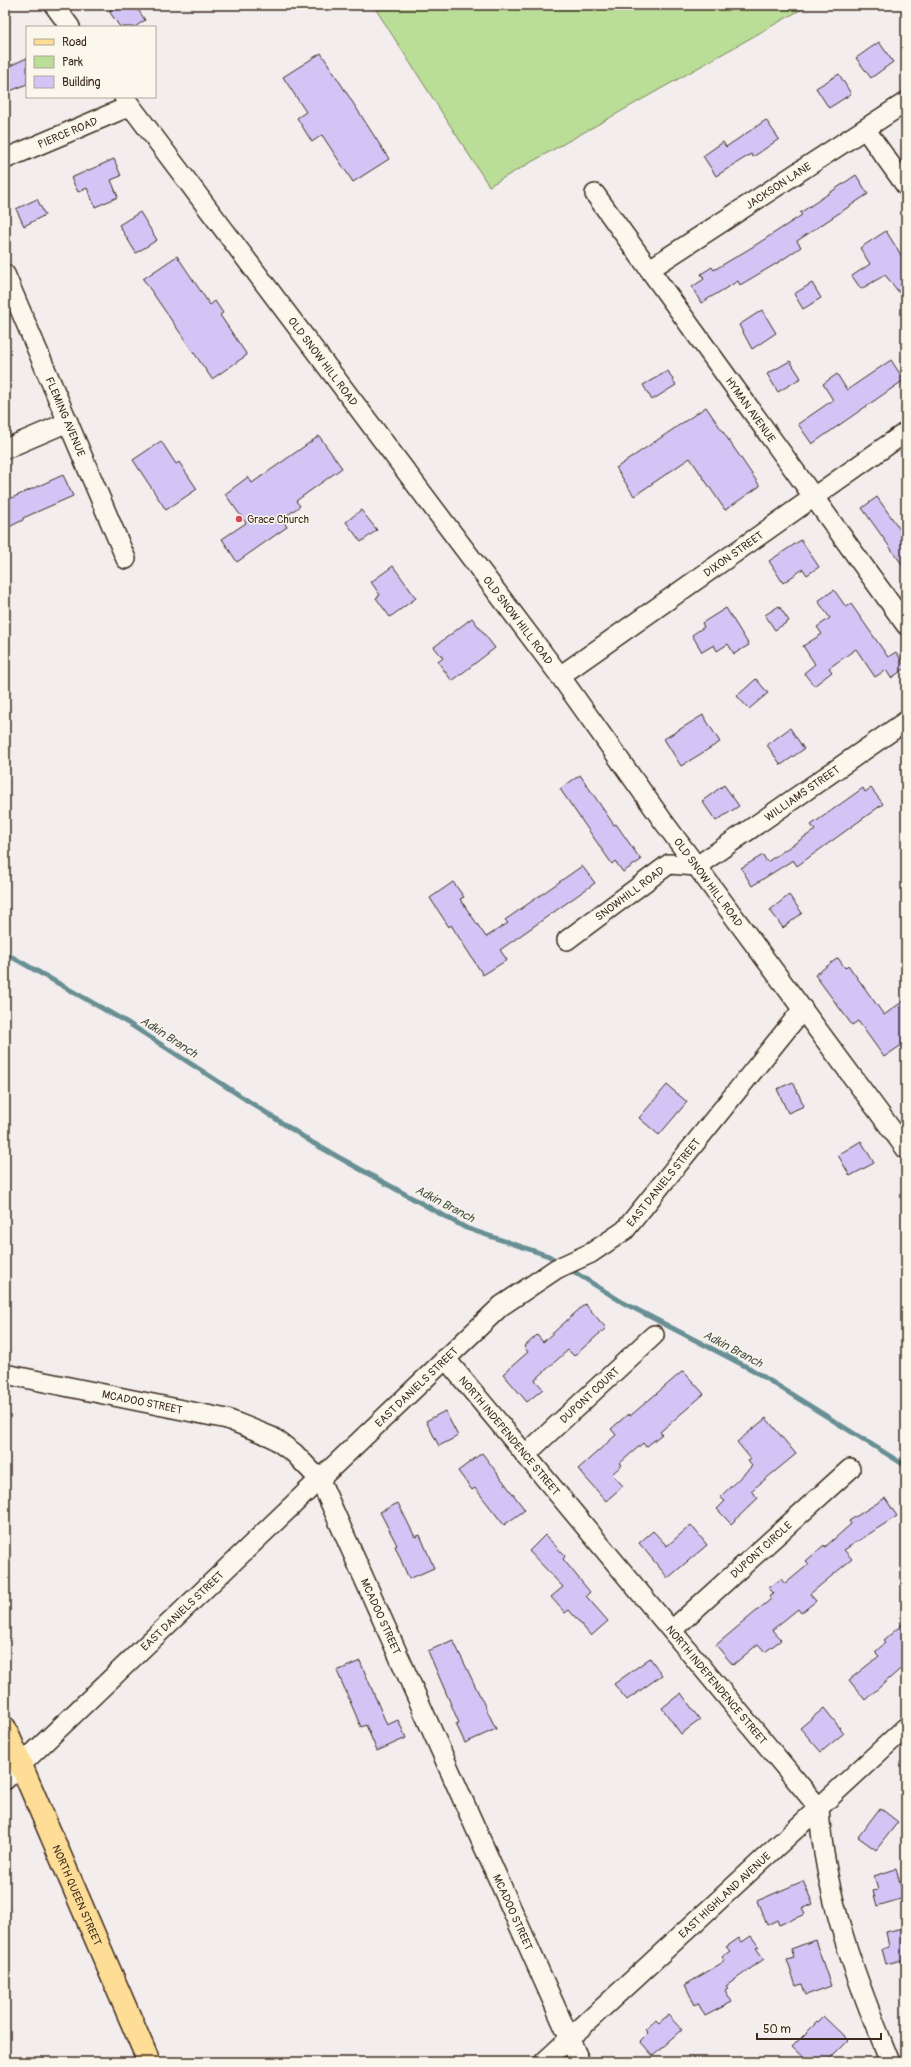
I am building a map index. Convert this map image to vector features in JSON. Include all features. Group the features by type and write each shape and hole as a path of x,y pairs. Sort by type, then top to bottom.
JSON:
{"main road":[{"name":"NORTH QUEEN STREET","path":"5,1728 150,2062"}],"street":[{"path":"54,5 69,26"},
{"name":"PIERCE ROAD","path":"5,159 127,101"},
{"name":"OLD SNOW HILL ROAD","path":"127,101 560,676 663,821 906,1149"},
{"name":"JACKSON LANE","path":"650,269 906,102"},
{"path":"865,129 906,186"},
{"name":"HYMAN AVENUE","path":"596,194 906,625"},
{"name":"FLEMING AVENUE","path":"5,274 126,559"},
{"path":"5,449 68,422"},
{"name":"DIXON STREET","path":"560,676 906,432"},
{"name":"WILLIAMS STREET","path":"697,866 906,721"},
{"name":"SNOWHILL ROAD","path":"567,940 669,864 697,866"},
{"name":"EAST DANIELS STREET","path":"5,1780 500,1306 556,1269 591,1253 625,1230 803,1010"},
{"name":"DUPONT COURT","path":"526,1455 654,1335"},
{"name":"NORTH INDEPENDENCE STREET","path":"445,1358 820,1808"},
{"name":"MCADOO STREET","path":"5,1374 227,1419 272,1437 294,1453 320,1480 580,2062"},
{"name":"DUPONT CIRCLE","path":"672,1630 850,1469"},
{"name":"EAST HIGHLAND AVENUE","path":"544,2062 906,1728"},
{"path":"820,1808 821,1837 830,1887 848,1950 865,2000 890,2062"}],"green space":[{"path":"373,5 809,5 489,186"}],"building":[{"path":"118,5 135,5 145,20 136,26 119,26 109,11"},
{"path":"879,42 893,62 871,78 856,58"},
{"path":"321,53 389,159 353,182 322,135 312,142 297,118 306,112 283,77"},
{"path":"26,58 26,84 8,92 5,85 5,68"},
{"path":"839,74 851,94 829,108 816,88"},
{"path":"766,120 779,139 753,157 751,154 716,176 703,156 723,142 726,147"},
{"path":"114,159 121,176 111,180 118,197 95,207 87,188 78,192 71,178"},
{"path":"856,175 868,194 797,241 801,247 779,262 740,285 738,281 701,303 692,287 704,279 701,274 712,267 714,270 754,246 802,215 800,213"},
{"path":"37,199 45,215 24,226 16,209"},
{"path":"140,212 157,240 136,253 119,225"},
{"path":"886,231 906,263 906,301 885,275 861,289 852,276 870,264 860,248"},
{"path":"177,256 210,305 215,301 223,313 220,315 247,355 212,379 143,279"},
{"path":"812,283 821,298 803,309 794,294"},
{"path":"762,310 776,333 752,349 739,325"},
{"path":"891,360 904,380 812,444 798,424 833,400 823,384 837,374 847,390"},
{"path":"790,361 801,378 778,392 767,374"},
{"path":"668,371 676,385 652,400 643,385"},
{"path":"706,407 760,486 725,510 690,458 634,496 616,468"},
{"path":"319,436 342,468 296,501 300,506 282,519 287,527 237,562 222,539 246,523 225,494 248,477 252,483"},
{"path":"161,441 176,464 179,462 197,489 166,510 133,460"},
{"path":"63,475 73,496 23,518 23,520 5,529 5,501"},
{"path":"877,497 906,538 906,570 862,508"},
{"path":"361,510 377,530 361,542 346,522"},
{"path":"801,540 819,567 807,575 803,569 783,583 769,561"},
{"path":"393,566 416,598 390,617 376,598 380,595 371,582"},
{"path":"834,590 846,607 851,604 888,657 896,652 906,668 891,678 886,670 875,677 856,649 829,668 832,672 814,686 804,673 815,664 803,646 822,634 817,627 830,618 818,601"},
{"path":"779,606 789,621 775,630 765,615"},
{"path":"726,608 749,645 734,654 728,644 717,651 714,645 702,652 692,635 704,627 702,623"},
{"path":"472,618 495,648 452,681 438,662 443,658 434,647"},
{"path":"756,679 768,693 749,709 737,696"},
{"path":"703,715 720,742 681,766 664,739"},
{"path":"790,728 804,749 781,765 767,745"},
{"path":"580,775 614,825 616,824 641,860 623,872 615,861 612,864 560,789"},
{"path":"724,785 739,806 716,821 702,801"},
{"path":"863,788 865,792 871,788 883,804 797,866 793,860 752,886 741,868 763,855 767,862 815,830 811,825"},
{"path":"582,866 595,883 500,950 507,960 483,975 451,925 449,927 430,898 453,882 464,897 460,899 486,937 508,923 505,920"},
{"path":"789,895 802,913 783,928 770,910"},
{"path":"838,958 845,968 848,965 884,1015 906,999 906,1042 884,1057 858,1021 852,1025 815,975"},
{"path":"793,1082 804,1106 788,1113 777,1089"},
{"path":"667,1085 687,1102 659,1135 639,1118"},
{"path":"861,1141 874,1163 850,1176 838,1155"},
{"path":"585,1304 606,1328 574,1356 568,1350 535,1380 543,1389 527,1402 503,1374 528,1352 524,1347 537,1335 543,1342"},
{"path":"683,1371 704,1394 660,1432 662,1434 646,1447 643,1443 620,1463 622,1465 612,1474 623,1486 606,1501 578,1469 616,1435 611,1429 628,1414 630,1416"},
{"path":"445,1411 458,1436 439,1446 426,1421"},
{"path":"766,1418 796,1454 751,1491 758,1498 731,1524 717,1509 725,1501 720,1497 752,1466 748,1461 751,1459 737,1442"},
{"path":"482,1453 525,1510 504,1525 475,1488 472,1490 458,1471"},
{"path":"885,1498 897,1516 844,1550 852,1559 810,1594 816,1601 801,1613 798,1609 772,1630 781,1640 765,1652 758,1644 733,1665 716,1645 771,1599 769,1597 774,1594 769,1588 781,1579 785,1584 809,1564 806,1561 824,1545 825,1547 851,1524 849,1521"},
{"path":"398,1503 415,1537 420,1535 434,1568 409,1579 395,1546 397,1545 380,1512"},
{"path":"691,1525 707,1545 668,1578 639,1543 653,1531 667,1546"},
{"path":"545,1535 565,1556 563,1559 590,1592 586,1596 608,1621 591,1636 569,1610 565,1613 551,1597 563,1587 529,1551"},
{"path":"906,1621 906,1664 865,1700 849,1680 879,1656 875,1652 885,1643 883,1641"},
{"path":"453,1640 496,1729 465,1743 456,1724 459,1723 428,1651"},
{"path":"650,1658 662,1675 627,1700 614,1684"},
{"path":"360,1661 387,1725 398,1720 406,1738 377,1751 366,1725 361,1727 337,1671"},
{"path":"681,1693 700,1720 681,1734 662,1708"},
{"path":"824,1708 844,1733 821,1752 800,1728"},
{"path":"880,1808 898,1822 876,1850 858,1837"},
{"path":"896,1869 904,1898 877,1906 873,1891 878,1890 874,1876"},
{"path":"803,1881 813,1904 802,1909 805,1914 779,1925 777,1920 767,1925 757,1901"},
{"path":"906,1927 906,1959 886,1964 882,1949 889,1947 886,1932"},
{"path":"751,1936 759,1947 756,1948 764,1959 726,1986 728,1988 725,1990 732,2002 705,2016 698,2003 695,2005 685,1985 725,1961 722,1957 730,1951 726,1947 739,1938 742,1942"},
{"path":"815,1940 831,1986 806,1995 802,1984 796,1986 787,1960 794,1958 791,1949"},
{"path":"668,2015 682,2030 653,2056 640,2041 648,2033 645,2030 656,2020 659,2023"},
{"path":"823,2016 848,2040 826,2062 808,2062 792,2047"}],"waterway":[{"name":"Adkin Branch","path":"5,953 128,1023 313,1143 466,1228 549,1256 559,1263"},
{"name":"Adkin Branch","path":"568,1268 622,1302 751,1369 906,1466"}],"place":[{"name":"Grace Church","path":"239,519"}]}
